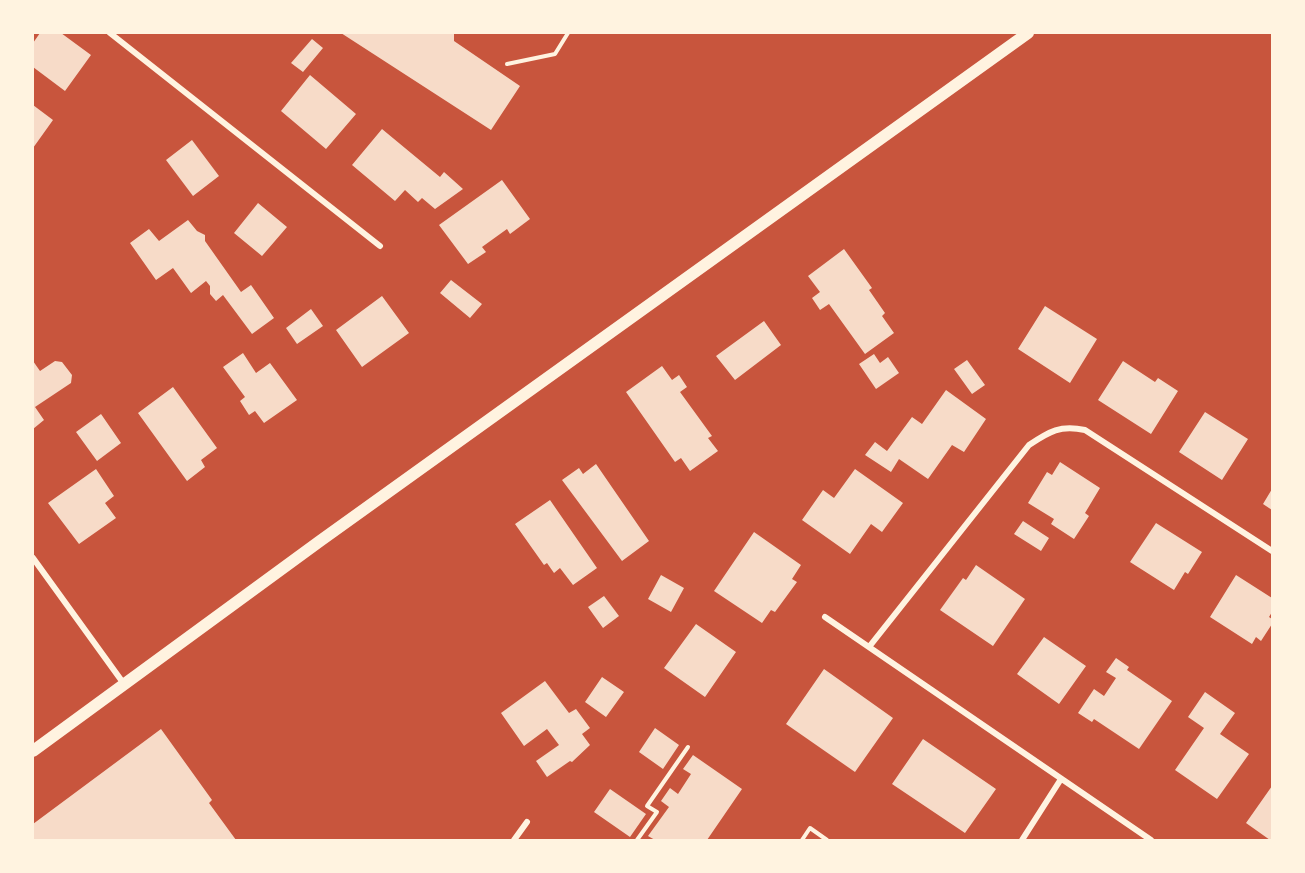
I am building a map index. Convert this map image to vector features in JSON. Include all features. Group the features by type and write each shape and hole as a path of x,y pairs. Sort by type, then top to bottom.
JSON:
{"main road":[{"path":"33,751 320,541 1028,33"}],"street":[{"path":"110,33 380,246"},
{"path":"869,646 1029,445 1050,431 1069,427 1085,430 1272,551"},
{"path":"33,558 124,685"},
{"path":"825,617 1151,840"},
{"path":"1022,840 1061,779"},
{"path":"514,840 527,822"}],"path":[{"path":"507,64 555,54 568,33"},
{"path":"638,840 657,812 647,806 688,747"},
{"path":"802,840 810,828 827,840"}],"building":[{"path":"40,33 61,33 91,55 65,91 33,67 33,43"},
{"path":"341,33 454,33 454,41 520,86 491,130"},
{"path":"312,39 323,48 303,72 291,63"},
{"path":"310,75 356,114 326,149 281,111"},
{"path":"33,105 53,120 33,148"},
{"path":"382,129 440,177 444,172 463,189 435,209 422,198 418,202 405,190 395,201 352,165"},
{"path":"192,140 219,176 193,196 166,160"},
{"path":"502,180 530,219 510,234 507,229 482,247 486,252 468,264 439,225"},
{"path":"258,203 287,227 262,256 234,233"},
{"path":"188,220 197,231 205,235 205,241 241,292 251,285 274,318 252,334 223,295 216,301 210,294 210,286 206,281 191,293 173,268 156,280 130,243 149,229 159,241"},
{"path":"844,249 872,288 869,290 885,313 882,316 894,333 865,354 829,304 820,310 812,298 820,292 808,276"},
{"path":"451,280 482,304 470,318 440,293"},
{"path":"382,296 409,333 362,367 336,330"},
{"path":"1045,306 1097,339 1070,383 1018,349"},
{"path":"311,309 323,326 297,344 286,328"},
{"path":"764,321 781,345 735,380 716,356"},
{"path":"243,353 256,373 270,363 297,400 264,423 255,411 249,415 240,401 245,397 223,367"},
{"path":"874,354 880,363 888,357 899,373 876,389 859,364"},
{"path":"967,360 985,385 972,394 954,369"},
{"path":"33,361 40,371 55,361 62,362 72,375 71,383 35,407 44,420 33,429"},
{"path":"1123,361 1155,382 1158,378 1178,391 1151,434 1098,400"},
{"path":"662,366 672,380 679,375 687,387 680,392 712,436 708,438 718,451 690,471 681,458 675,462 626,392"},
{"path":"173,387 217,448 201,460 205,467 187,481 138,413"},
{"path":"946,390 986,419 964,452 952,445 928,479 899,459 891,472 865,455 875,442 887,451 912,417 922,424"},
{"path":"1205,412 1248,439 1222,480 1179,452"},
{"path":"101,414 121,443 97,461 76,432"},
{"path":"1060,462 1100,488 1085,513 1089,516 1074,539 1051,524 1054,519 1028,503 1047,472 1052,475"},
{"path":"596,464 649,541 622,561 562,480 579,468 583,474"},
{"path":"96,469 114,496 105,503 116,518 79,544 48,503"},
{"path":"855,469 903,503 882,532 871,524 850,554 802,520 823,490 834,498"},
{"path":"1272,489 1272,510 1263,504"},
{"path":"550,500 597,568 573,585 560,568 554,573 547,563 544,565 515,524"},
{"path":"1023,521 1049,538 1041,551 1014,534"},
{"path":"1156,523 1202,552 1188,574 1185,572 1174,590 1130,562"},
{"path":"754,532 801,565 792,579 797,582 775,612 771,610 762,623 714,591"},
{"path":"976,565 1025,599 993,646 940,610 963,578 966,580"},
{"path":"661,575 684,588 671,612 648,599"},
{"path":"1236,575 1272,598 1272,612 1269,617 1272,619 1272,624 1261,641 1256,637 1252,644 1210,617"},
{"path":"604,596 619,616 603,628 588,607"},
{"path":"696,624 736,652 705,697 664,668"},
{"path":"1044,637 1086,666 1059,704 1017,674"},
{"path":"1116,658 1129,667 1127,670 1172,701 1139,749 1094,719 1092,722 1078,713 1094,689 1104,696 1116,678 1106,672"},
{"path":"824,669 893,718 855,772 786,724"},
{"path":"602,677 624,692 606,717 585,702"},
{"path":"545,681 569,713 576,709 590,728 582,734 590,745 572,762 570,761 547,777 536,761 559,745 547,729 524,746 501,713"},
{"path":"1205,692 1235,713 1220,734 1249,754 1217,799 1175,770 1204,728 1188,717"},
{"path":"655,728 679,745 663,769 639,752"},
{"path":"161,729 212,800 209,803 236,840 33,840 33,824"},
{"path":"923,739 996,789 965,833 892,784"},
{"path":"693,755 742,789 707,840 655,840 648,836 669,807 661,801 670,788 678,794 691,774 683,769"},
{"path":"1272,786 1272,840 1270,840 1246,823"},
{"path":"610,789 646,814 630,837 594,812"}]}
